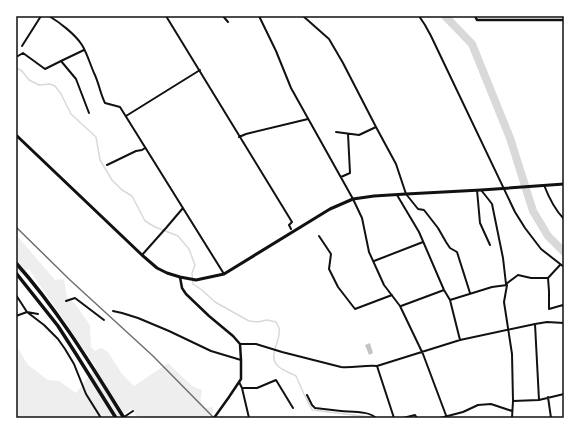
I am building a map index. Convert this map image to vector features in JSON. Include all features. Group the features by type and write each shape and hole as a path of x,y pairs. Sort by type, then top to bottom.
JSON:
{"highway":[{"path":"16,263 63,323 124,418"},
{"path":"16,273 58,326 116,418"}],"main road":[{"path":"475,16 477,20 564,20"},
{"path":"16,135 157,268 167,273 196,280 224,274 330,209 353,199 374,196 564,184"},
{"path":"180,277 182,288 186,294 240,344 241,379 215,417"}],"street":[{"path":"22,46 41,16"},
{"path":"48,16 55,20 82,44 105,103 120,107 224,274"},
{"path":"166,16 292,222 289,225 291,229"},
{"path":"223,16 228,22"},
{"path":"259,16 276,51 291,88 353,199 362,218 370,252 384,285 400,306 422,351 446,417"},
{"path":"303,16 329,39 343,62 396,164 406,194 418,209 424,210 438,228 450,248 457,252 470,293"},
{"path":"419,16 431,36 515,212 541,249 564,267"},
{"path":"16,56 23,53 45,68 84,50"},
{"path":"61,61 76,79 89,113"},
{"path":"126,116 200,70"},
{"path":"239,137 308,119"},
{"path":"336,132 359,135 376,128"},
{"path":"341,178 350,173 348,134"},
{"path":"107,165 145,148"},
{"path":"544,185 553,204 564,219"},
{"path":"479,190 480,224 490,245"},
{"path":"479,190 492,204 503,258 506,285 504,302 512,354 512,418"},
{"path":"397,195 419,232 444,290 450,300 460,340"},
{"path":"142,255 183,208"},
{"path":"319,236 331,254 329,269 338,287 355,309 392,295"},
{"path":"374,261 423,242"},
{"path":"560,265 548,278 549,308 563,305 564,308"},
{"path":"450,300 492,287 506,285 518,275 531,278 548,278"},
{"path":"400,306 444,290"},
{"path":"16,295 28,312 44,325 58,339 65,349 74,364 86,394 101,418"},
{"path":"66,301 75,298 104,320"},
{"path":"113,311 138,318 211,351 241,360"},
{"path":"16,316 28,312 38,314"},
{"path":"240,344 256,344 282,352 350,368 371,365 377,366 460,340 508,329 547,322 564,323"},
{"path":"535,324 539,400"},
{"path":"377,366 393,418"},
{"path":"242,388 257,388 276,380 293,408"},
{"path":"239,382 242,388 249,418"},
{"path":"513,401 539,400 564,394"},
{"path":"307,395 315,408 357,412 374,416 376,418"},
{"path":"548,397 551,418"},
{"path":"440,418 462,412 478,405 491,404 512,411"},
{"path":"124,418 133,412"},
{"path":"403,418 415,415 417,418"}],"shaded area":[{"path":"19,238 55,280 64,279 67,298 75,304 90,325 91,347 95,351 101,348 108,352 122,374 134,386 168,363 192,386 202,390 201,402 206,408 213,407 213,413 206,418 138,418 131,409 117,418 16,418 16,345 28,365 48,380 59,381 76,393 96,367 29,269 16,275 16,239"}],"building":[{"path":"370,343 373,353 369,355 365,345"}],"waterway":[{"path":"445,16 472,44 510,138 533,211 548,236 564,252"},
{"path":"16,68 22,71 29,80 39,85 50,84 55,86 61,94 71,114 96,137 100,160 112,180 122,190 132,196 145,221 155,227 178,236 189,249 195,265 192,273 193,284 215,302 249,321 258,322 267,320 276,322 279,328 279,333 274,353 275,363 279,367 296,376 312,410 371,418"}],"railway":[{"path":"16,227 70,280 153,356 214,418"}]}
